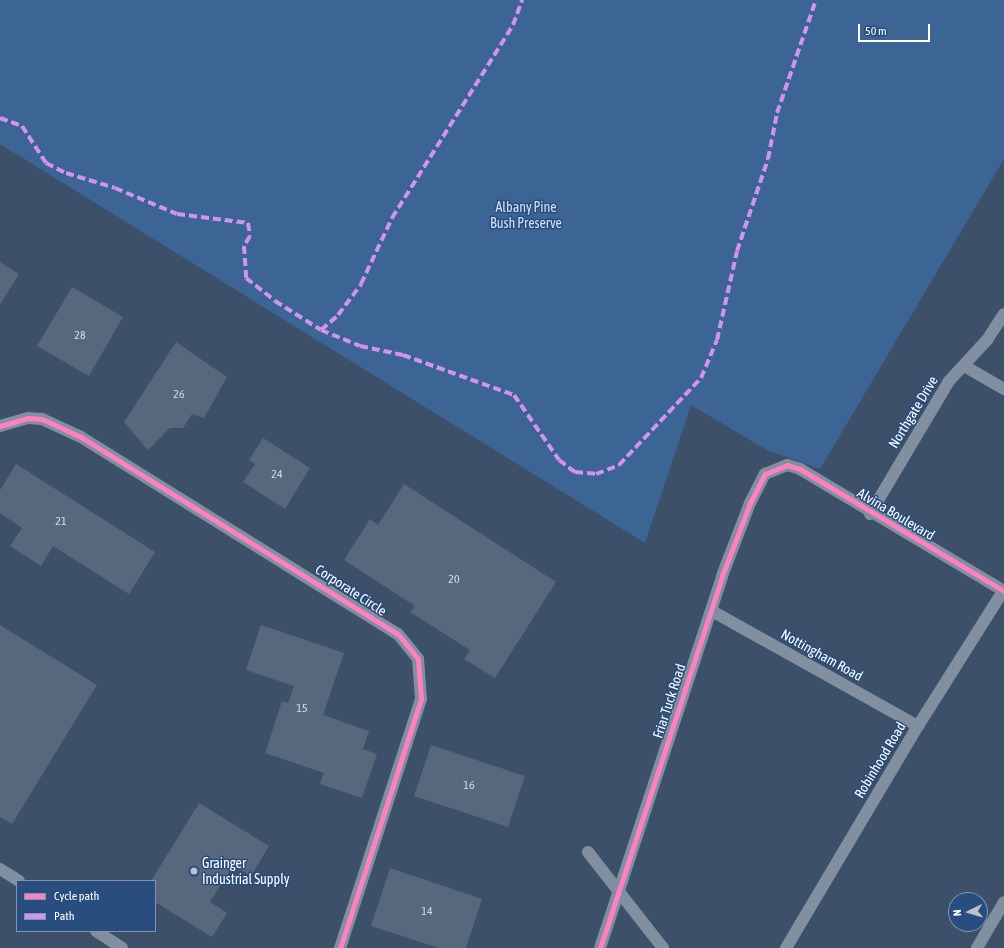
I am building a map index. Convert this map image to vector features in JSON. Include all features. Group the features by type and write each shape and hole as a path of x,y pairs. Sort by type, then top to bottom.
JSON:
{"street":[{"name":"Northgate Drive","path":"870,514 949,381 966,366 1004,314"},
{"path":"966,366 1004,389"},
{"name":"Corporate Circle","path":"0,426 28,418 42,419 81,437 398,634 418,659 421,699 340,948"},
{"name":"Alvina Boulevard","path":"774,468 788,465 800,469 870,514 1004,591"},
{"name":"Friar Tuck Road","path":"600,948 712,611 750,503 766,474 774,468"},
{"name":"Robinhood Road","path":"786,948 918,726 1004,591"},
{"name":"Nottingham Road","path":"712,611 918,726"},
{"path":"588,852 663,948"},
{"path":"0,869 17,880"},
{"path":"977,948 1004,902"},
{"path":"98,932 122,948"}],"green space":[{"name":"Albany Pine Bush Preserve","path":"0,0 1004,0 1004,159 820,469 767,450 691,405 645,543 0,144"}],"building":[{"path":"0,262 19,274 0,305"},
{"path":"72,287 123,317 89,376 37,346"},
{"path":"176,342 227,377 204,418 192,414 183,428 170,428 148,450 124,422"},
{"path":"263,438 310,468 285,509 243,482 255,464 249,460"},
{"path":"16,464 155,552 129,594 53,546 41,566 10,546 22,528 0,513 0,490"},
{"path":"404,484 556,582 495,678 464,659 470,650 410,612 415,606 344,560 370,519 378,525"},
{"path":"0,625 97,685 12,824 0,817"},
{"path":"261,625 344,653 323,715 369,731 363,749 377,754 362,798 320,784 324,773 265,753 282,701 288,703 294,686 246,670"},
{"path":"431,745 525,776 508,827 414,796"},
{"name":"Grainger Industrial Supply","path":"199,803 269,846 251,876 233,865 210,902 227,913 212,937 156,903 156,880 152,880"},
{"path":"390,868 482,899 466,948 439,948 371,926"}],"marked path":[{"path":"321,330 338,315 361,284 392,218 513,25 522,0"},
{"path":"0,118 22,126 46,163 66,173 115,188 177,214 248,223 250,236 244,246 246,278 275,301 321,330 360,346 403,355 514,395 559,460 575,472 596,474 619,465 701,378 717,340 737,251 768,159 777,113 816,0"}],"cycle path":[{"path":"0,426 28,418 42,419 81,437 398,634 418,659 421,699 340,948"},
{"path":"600,948 722,576 750,503 765,474 787,465 800,469 1004,591"}],"place":[{"name":"Grainger Industrial Supply","path":"194,871"}]}
